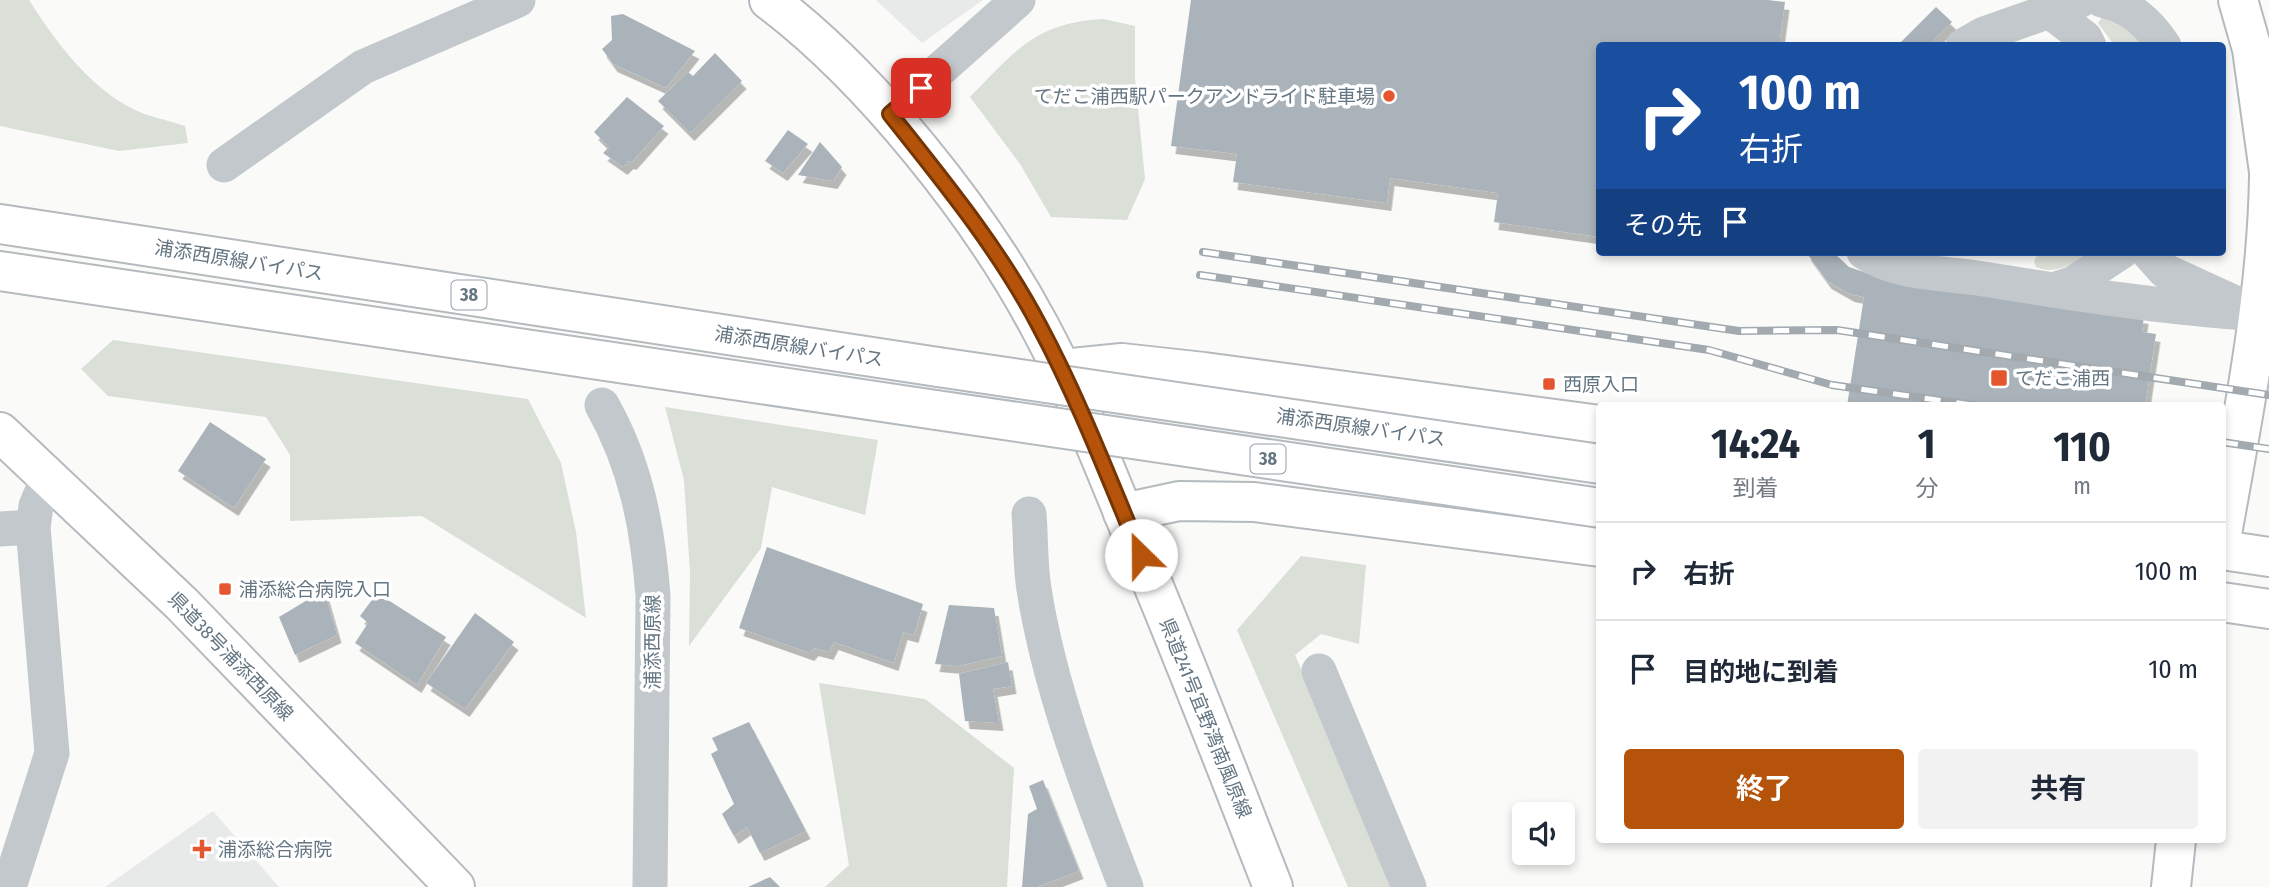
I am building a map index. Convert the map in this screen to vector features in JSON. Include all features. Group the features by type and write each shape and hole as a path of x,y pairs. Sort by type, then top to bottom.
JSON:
{"main road":[{"name":"県道241号宜野湾南風原線","path":"769,0 828,51 890,114 996,255 1034,316 1062,369 1123,513 1273,887"},
{"path":"2226,510 2259,314 2268,226 2269,175 2252,49 2238,0"},
{"name":"浦添西原線バイパス","path":"0,224 938,367 1596,463"},
{"name":"38","path":"0,271 1596,507"},
{"path":"1062,369 1122,363 1292,381 1596,424"},
{"name":"県道38号浦添西原線","path":"0,432 182,604 455,887"},
{"path":"1123,513 1167,502 1217,500 1334,510 1596,546"},
{"path":"2226,551 2269,557"},
{"path":"2226,603 2269,609"},
{"path":"2171,887 2176,843"}],"street":[{"path":"224,165 363,67 518,0"},
{"path":"890,114 1018,0"},
{"path":"2102,0 2132,11 2151,26 2161,42"},
{"path":"1970,42 1984,34 2064,5 2087,42"},
{"path":"1869,256 1879,263 2053,290 2197,310 2259,314"},
{"path":"1956,275 1987,256"},
{"path":"2053,290 2074,283 2115,256"},
{"path":"2152,256 2165,271 2259,314"},
{"name":"浦添西原線","path":"602,405 628,461 649,548 653,596 650,887"},
{"path":"9,887 52,753 17,528 36,506 48,478"},
{"path":"1029,514 1033,588 1060,699 1092,800 1126,887"},
{"path":"1319,671 1409,887"}],"shaded area":[{"path":"0,0 29,0 62,47 88,76 117,100 139,112 185,126 188,143 119,151 0,126"},
{"path":"876,0 983,0 922,43"},
{"path":"2102,17 2128,30 2140,42 2112,42 2098,23"},
{"path":"1103,19 1135,26 1135,78 1145,179 1127,220 1051,217 1020,164 970,97 1014,53 1043,33 1060,26"},
{"path":"2037,256 2086,256 2066,267 2051,270 2036,267 2034,261"},
{"path":"113,340 528,399 561,463 576,532 586,618 422,516 290,521 290,455 266,417 108,396 81,369"},
{"path":"665,407 878,440 865,515 772,487 761,548 689,646 690,573 684,480"},
{"path":"1301,556 1366,565 1359,644 1321,634 1295,655 1398,887 1348,887 1237,630"},
{"path":"819,683 925,699 1014,768 1007,887 825,887 849,865"},
{"name":"浦添総合病院","path":"213,811 279,887 105,887"}],"building":[{"name":"てだこ浦西駅パークアンドライド駐車場","path":"1191,0 1785,2 1780,42 1596,42 1596,236 1494,222 1498,193 1390,178 1387,203 1233,182 1237,154 1171,146"},
{"path":"1936,7 1952,22 1932,42 1901,42"},
{"path":"623,14 695,51 666,88 613,64 602,49 612,40 611,16"},
{"path":"715,53 742,81 690,133 658,101 688,72 693,76"},
{"path":"627,97 664,126 632,162 629,161 623,167 603,153 609,147 594,132"},
{"path":"788,130 808,144 783,173 765,161"},
{"path":"820,142 842,167 833,181 798,175"},
{"name":"てだこ浦西","path":"1809,256 1837,256 1849,267 1885,279 2144,316 2142,332 2156,334 2146,402 1848,402 1864,297 1850,294 1827,281"},
{"path":"210,422 266,459 234,508 178,471"},
{"path":"767,547 923,604 914,635 903,632 894,663 834,642 829,652 814,648 810,653 739,628"},
{"path":"324,590 337,635 295,655 279,617"},
{"path":"377,593 446,637 417,685 355,643 368,623 360,616"},
{"path":"949,605 994,608 1002,656 958,666 935,664"},
{"path":"475,613 514,642 465,709 426,683"},
{"path":"1008,662 1012,686 993,689 999,723 965,721 959,674"},
{"path":"749,722 806,831 760,853 747,827 734,836 722,814 734,804 711,754 718,750 712,738"},
{"path":"1043,780 1079,871 1037,887 1022,887 1028,814 1037,809 1029,786"},
{"path":"770,877 780,887 748,887"}],"railway":[{"path":"1203,252 1739,331 1837,330 2269,395"},
{"path":"1200,275 1709,350 1832,385 1951,402"},
{"path":"2226,443 2269,449"}],"place":[{"name":"てだこ浦西駅パークアンドライド駐車場","path":"1389,96"},
{"name":"てだこ浦西","path":"1999,378"},
{"name":"西原入口","path":"1549,384"},
{"name":"浦添総合病院入口","path":"225,589"},
{"name":"浦添総合病院","path":"202,849"}],"route":[{"path":"921,88 890,114 966,212 1018,288 1040,326 1062,369 1141,555"}]}
